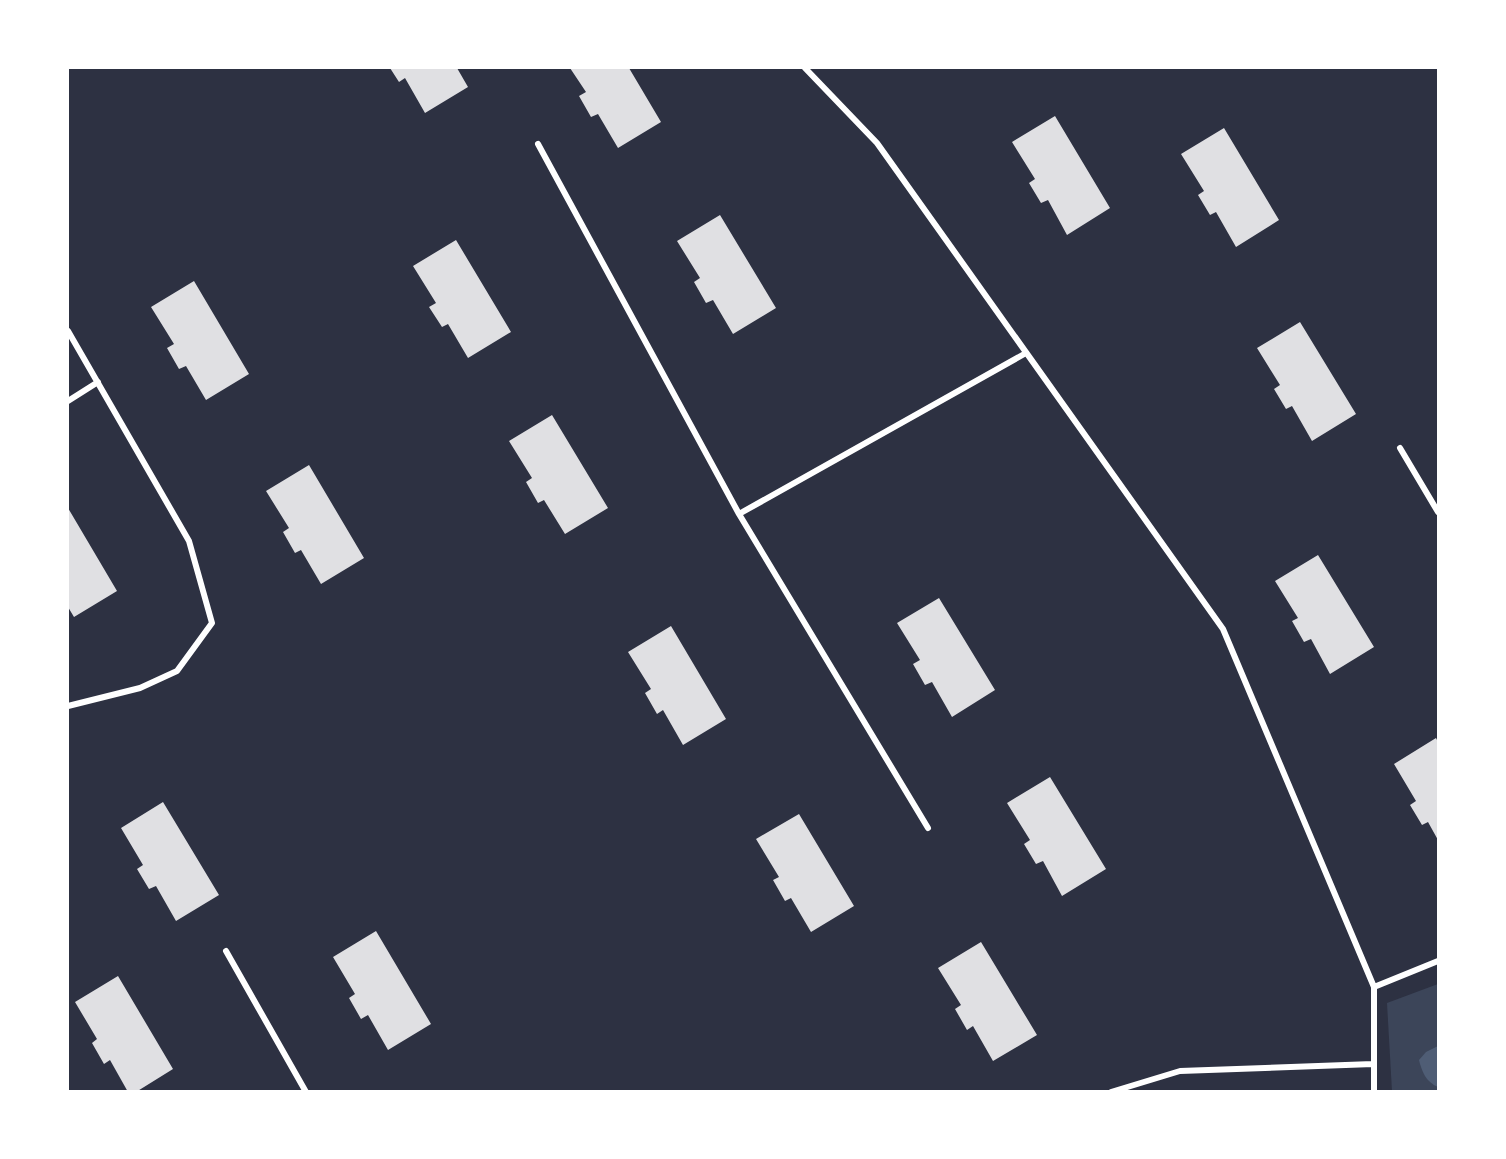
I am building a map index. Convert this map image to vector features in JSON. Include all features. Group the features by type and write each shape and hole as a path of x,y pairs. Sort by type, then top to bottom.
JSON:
{"street":[{"path":"805,68 877,143 1223,629 1374,987 1374,1092"},
{"path":"538,144 739,514 928,828"},
{"path":"68,331 189,541 212,623 177,671 140,688 68,706"},
{"path":"739,514 1026,353"},
{"path":"68,401 98,382"},
{"path":"1400,448 1438,512"},
{"path":"226,951 306,1092"},
{"path":"1374,987 1438,961"},
{"path":"1112,1092 1180,1071 1373,1064"}],"shaded area":[{"path":"1438,984 1438,1091 1392,1091 1387,1003"},
{"path":"1438,1046 1438,1087 1425,1076 1419,1060 1426,1052"}],"building":[{"path":"390,68 457,68 468,87 425,113 405,78 399,82"},
{"path":"570,68 629,68 661,122 618,148 598,114 591,117 579,96 586,92"},
{"path":"1055,116 1110,208 1067,235 1048,200 1041,203 1029,183 1035,179 1012,142"},
{"path":"1224,128 1279,220 1236,247 1216,212 1210,215 1198,195 1204,191 1181,154"},
{"path":"720,215 776,308 733,334 713,300 706,303 694,282 700,278 677,241"},
{"path":"456,240 511,332 468,358 448,324 442,327 429,307 436,303 413,266"},
{"path":"194,281 249,374 206,400 186,366 179,369 167,348 174,344 151,307"},
{"path":"1300,322 1356,414 1312,441 1292,406 1286,409 1274,389 1280,385 1257,348"},
{"path":"552,415 608,508 565,534 544,500 538,503 526,482 532,478 509,441"},
{"path":"309,465 364,558 321,584 301,550 295,553 283,532 289,528 266,491"},
{"path":"68,508 117,591 74,617 68,607"},
{"path":"1318,555 1374,647 1330,674 1311,639 1304,642 1292,621 1298,618 1275,581"},
{"path":"939,598 995,690 952,717 932,682 925,685 913,664 920,660 897,623"},
{"path":"671,626 726,719 683,745 663,710 657,714 645,693 651,689 628,652"},
{"path":"1436,738 1438,742 1438,840 1428,822 1422,825 1410,805 1416,801 1394,764"},
{"path":"1050,777 1106,869 1062,896 1043,861 1036,864 1024,844 1030,840 1007,803"},
{"path":"163,802 219,895 176,921 156,886 149,889 137,869 143,865 121,828"},
{"path":"799,814 854,906 811,932 791,898 785,901 773,880 779,877 756,839"},
{"path":"376,931 431,1024 388,1050 368,1015 361,1019 349,998 355,994 333,957"},
{"path":"981,942 1037,1035 993,1061 973,1026 967,1030 955,1009 961,1005 938,968"},
{"path":"118,976 173,1069 136,1092 128,1092 110,1060 104,1064 92,1043 97,1039 75,1002"}]}
